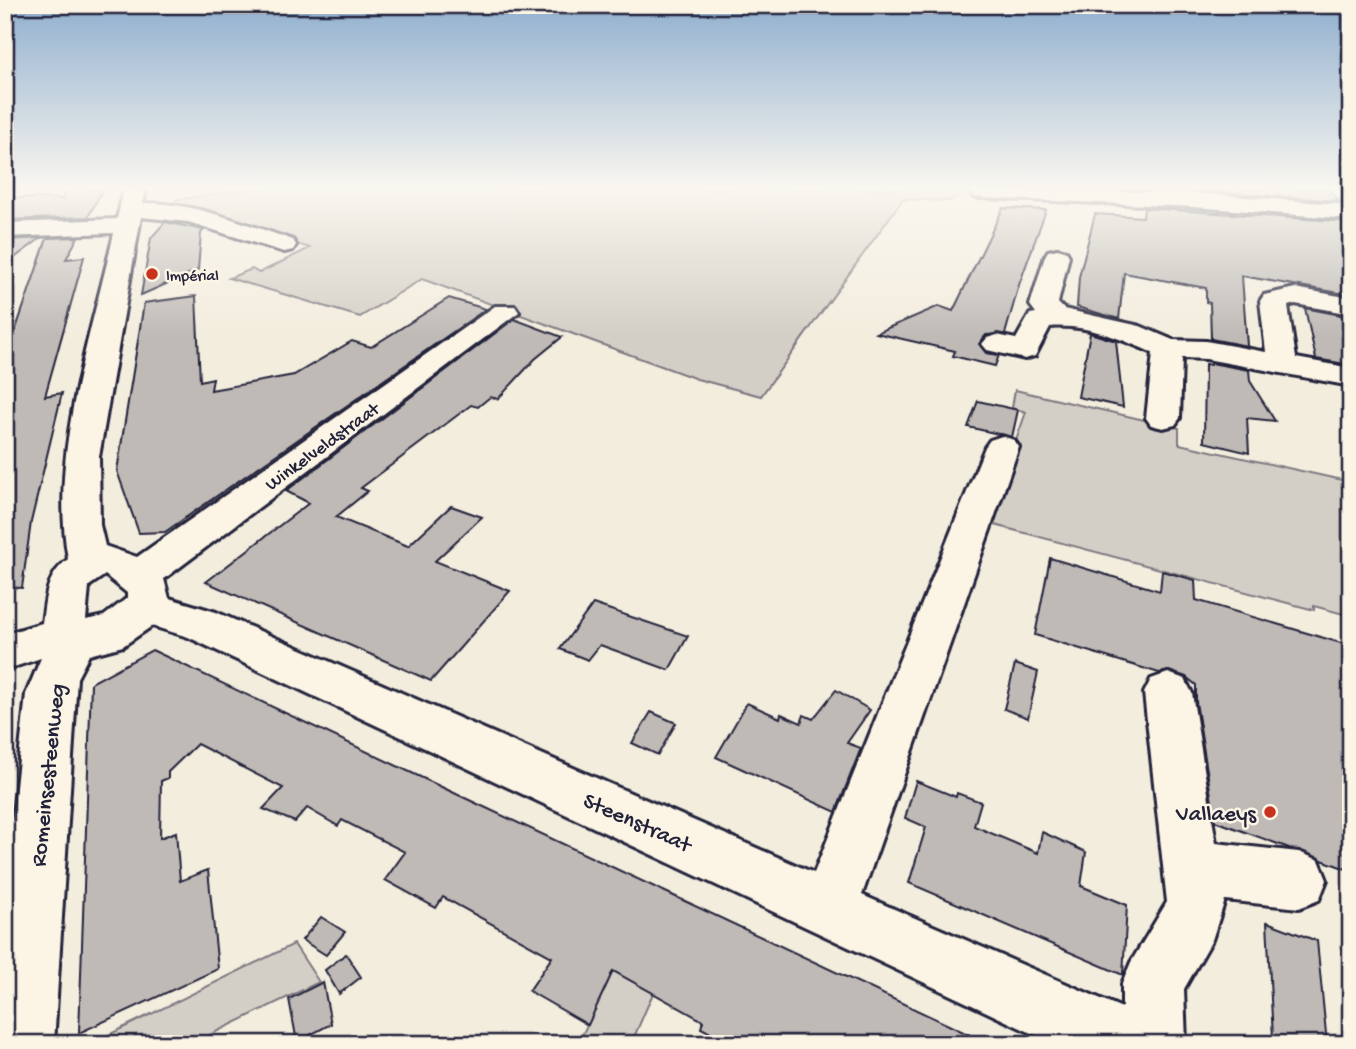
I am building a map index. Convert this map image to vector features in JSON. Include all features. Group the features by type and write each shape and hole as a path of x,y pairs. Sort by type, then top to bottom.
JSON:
{"street":[{"path":"89,564 81,525 81,457 126,238"},
{"path":"260,238 284,246"},
{"path":"1057,256 1044,305 1049,312 1063,318 1130,332 1168,349 1206,350 1351,377"},
{"path":"1282,363 1274,300 1295,296 1351,306"},
{"name":"Winkelveldstraat","path":"141,593 505,312"},
{"path":"997,344 1025,350 1040,320 1063,318"},
{"path":"1163,418 1168,349"},
{"path":"829,907 1002,447"},
{"path":"5,652 72,634 89,637 117,629 141,593 114,561 89,564 69,580 63,625 72,634"},
{"name":"Steenstraat","path":"141,593 201,624 1128,1044"},
{"name":"Romeinsesteenweg","path":"22,1044 50,694 72,634"},
{"path":"1154,1044 1153,984 1196,909 1168,693"},
{"path":"1194,884 1205,872 1212,871 1300,880"}],"shaded area":[{"path":"277,238 875,238 761,396 697,379 422,279 360,317 229,278 252,269 259,273 310,248"},
{"path":"1015,390 1179,428 1179,444 1351,482 1351,616 1314,606 1314,610 987,523 1026,412 1012,408"},
{"path":"652,886 692,904 631,1044 578,1044"},
{"path":"294,944 319,982 191,1044 90,1044"}],"building":[{"path":"41,238 5,265 5,240"},
{"path":"47,238 77,238 66,259 84,257 45,396 62,393 31,522 22,588 5,587 5,361"},
{"path":"151,238 201,238 198,270 141,295"},
{"path":"988,238 1036,238 1005,334 986,335 979,344 986,353 999,355 995,366 953,356 955,351 876,333 939,306 953,311"},
{"path":"1089,238 1351,238 1351,295 1242,276 1247,346 1211,339 1210,303 1206,302 1206,288 1124,273 1119,319 1077,307 1079,277"},
{"path":"196,296 200,381 213,378 211,390 294,375 352,341 371,347 449,298 486,309 165,532 139,533 117,471 144,303"},
{"path":"1305,308 1351,317 1351,365 1316,359"},
{"path":"514,319 562,337 535,359 498,399 490,397 478,407 471,405 361,488 368,491 336,517 408,546 451,506 482,517 435,561 510,591 431,681 206,582 309,503 286,491"},
{"path":"1090,333 1116,341 1123,407 1078,397"},
{"path":"1205,364 1249,370 1250,381 1275,421 1247,418 1249,453 1204,442"},
{"path":"978,401 1018,410 1012,437 968,427"},
{"path":"1050,558 1160,591 1162,571 1195,580 1196,600 1351,646 1349,870 1215,821 1196,702 1196,685 1186,677 1169,671 1159,673 1035,635"},
{"path":"593,604 688,636 669,670 600,645 588,660 560,649"},
{"path":"152,650 989,1044 733,1044 701,1028 703,1021 613,971 588,1025 529,991 552,957 443,897 436,908 385,880 405,852 342,820 338,826 307,808 295,822 263,809 283,788 197,744 168,772 168,778 161,781 160,838 176,832 180,881 208,870 218,969 79,1033 91,683"},
{"path":"1015,664 1038,672 1028,718 1004,709"},
{"path":"836,690 870,710 847,743 861,748 836,812 716,757 747,703 780,718 781,714 801,723 804,715 813,719"},
{"path":"651,712 676,723 658,755 632,743"},
{"path":"916,781 956,797 957,793 981,802 974,826 1038,853 1042,832 1086,852 1081,886 1127,905 1123,975 909,883 926,827 905,818"},
{"path":"321,917 345,932 326,955 302,940"},
{"path":"1267,922 1317,941 1327,1044 1286,1044 1273,1038"},
{"path":"346,954 361,977 339,994 325,970"},
{"path":"323,982 331,1024 297,1042 289,999"}],"place":[{"name":"Impérial","path":"152,274"},
{"name":"Vallaeys","path":"1270,812"}]}
